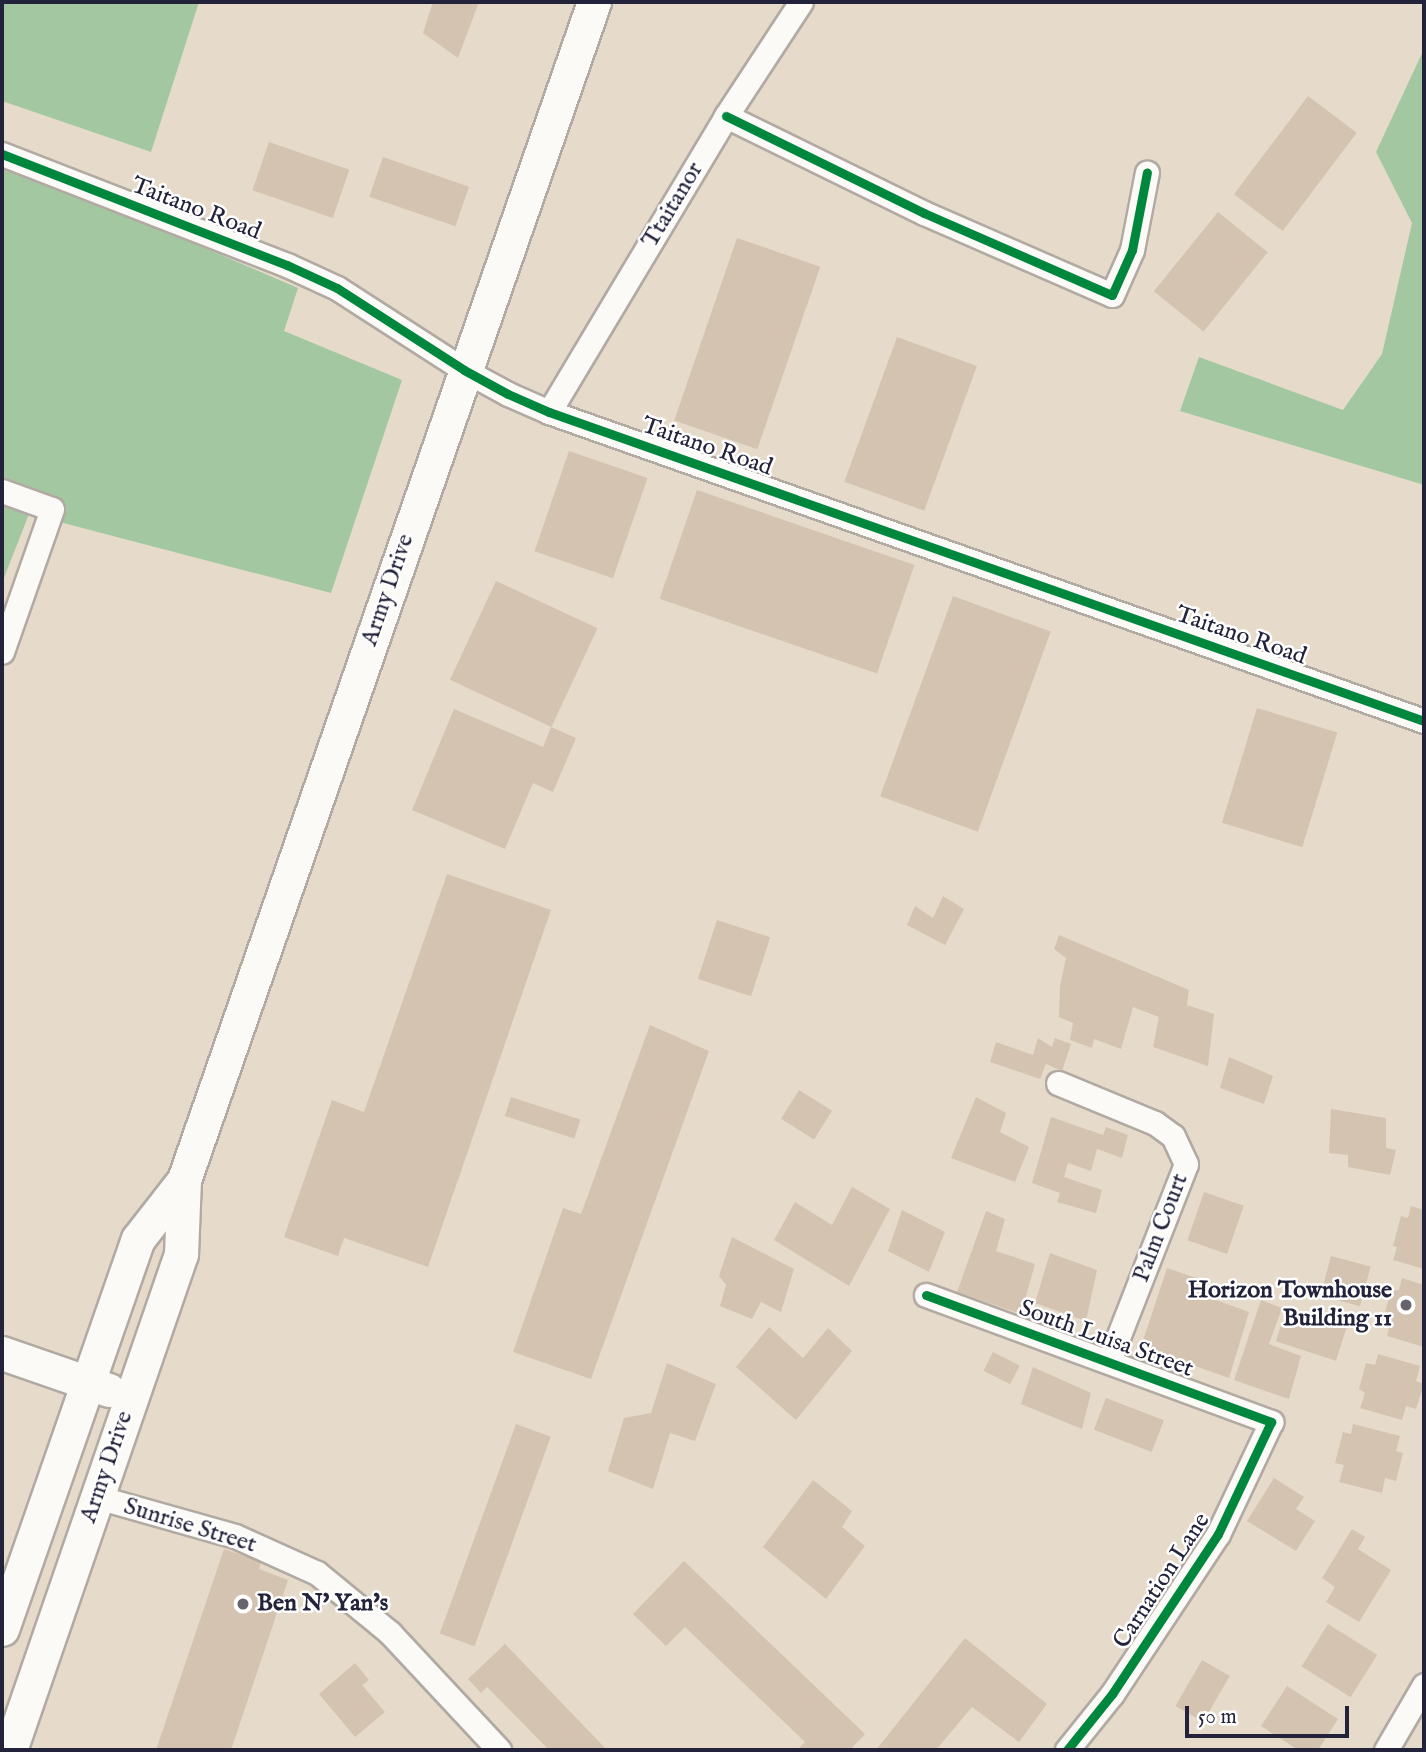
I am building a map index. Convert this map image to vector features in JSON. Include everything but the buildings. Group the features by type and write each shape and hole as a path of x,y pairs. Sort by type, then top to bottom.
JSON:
{"main road":[{"name":"Army Drive","path":"10,1750 181,1254 184,1180 594,2"},
{"name":"Army Drive","path":"2,1629 138,1239 184,1180"},
{"path":"2,1353 131,1398"}],"street":[{"name":"Ttaitanor","path":"550,412 726,116 801,2"},
{"path":"726,116 924,213 1112,295 1132,250 1147,172"},
{"name":"Taitano Road","path":"2,154 287,265 337,288 464,370 508,394 550,412 1424,721"},
{"path":"2,491 52,509 2,652"},
{"name":"Palm Court","path":"1058,1083 1155,1123 1173,1136 1186,1164 1109,1360"},
{"name":"South Luisa Street","path":"926,1295 1272,1422"},
{"name":"Carnation Lane","path":"1067,1750 1112,1694 1218,1534 1272,1422"},
{"name":"Sunrise Street","path":"97,1497 234,1536 317,1573 390,1633 499,1750"},
{"path":"1386,1750 1424,1685"}],"green space":[{"path":"2,2 199,2 151,152 2,101"},
{"path":"1424,49 1424,485 1180,411 1199,357 1343,410 1382,354 1412,223 1376,152"},
{"path":"2,166 98,202 298,288 284,331 402,380 331,593 29,514 2,583"}],"cycle path":[{"path":"726,116 924,213 1112,295 1132,250 1147,172"},
{"path":"2,154 287,265 337,288 464,370 549,412 1424,721"},
{"path":"926,1295 1271,1422 1218,1534 1112,1694 1067,1750"}],"place":[{"name":"Horizon Townhouse Building 11","path":"1406,1305"},
{"name":"Ben N' Yan's","path":"243,1604"}]}
